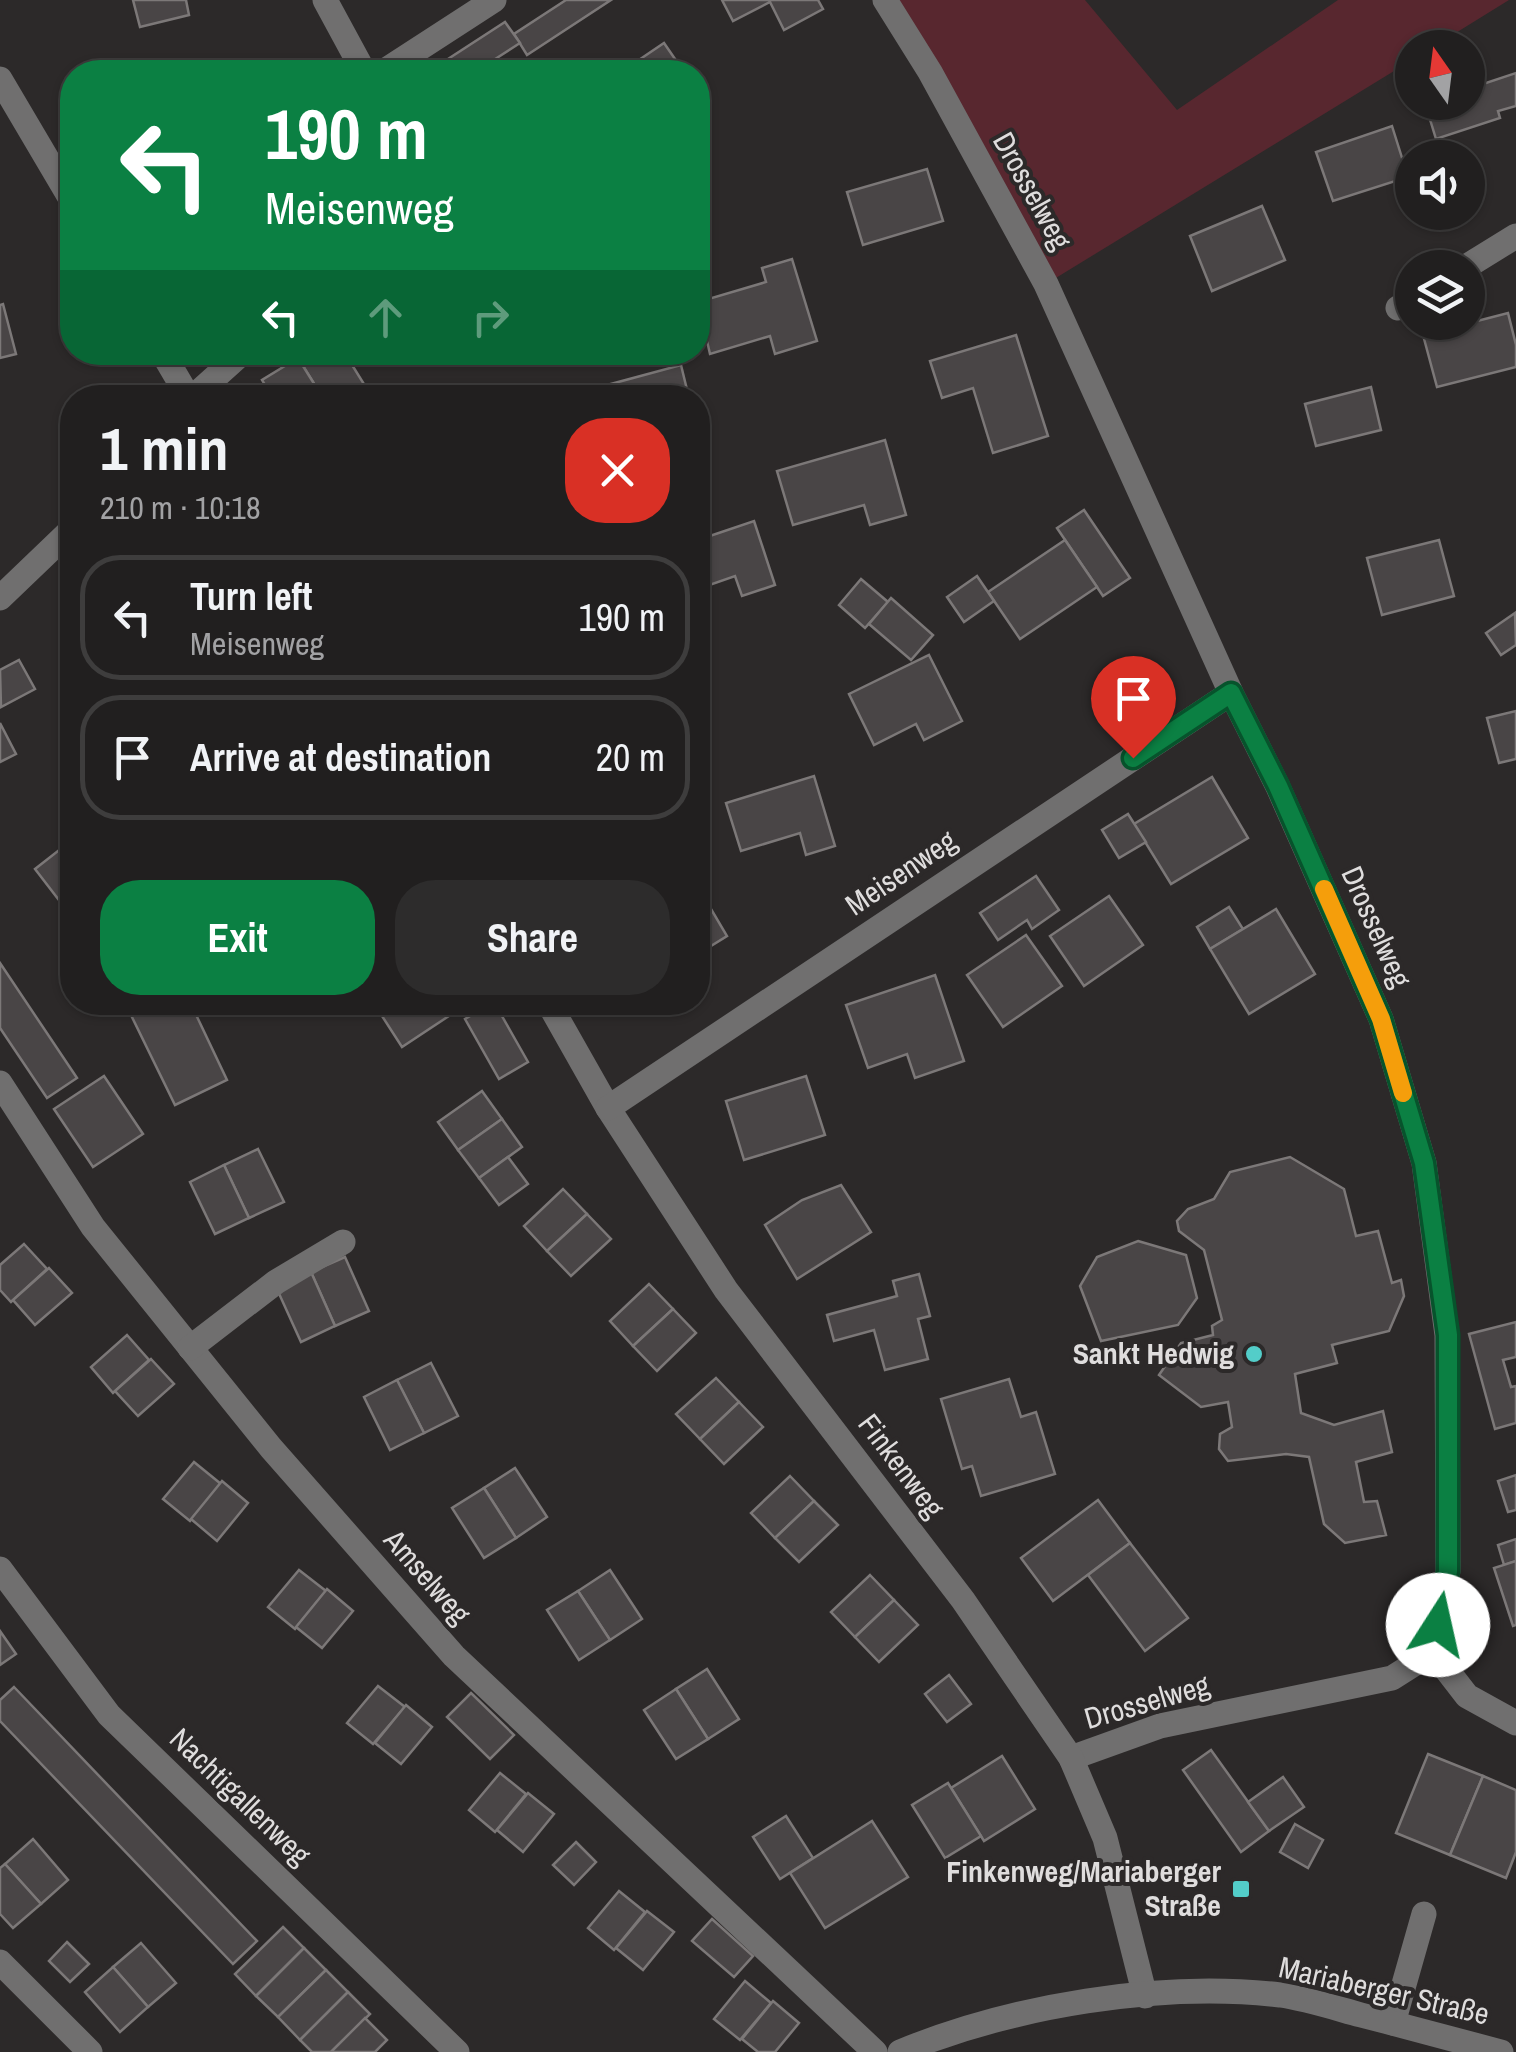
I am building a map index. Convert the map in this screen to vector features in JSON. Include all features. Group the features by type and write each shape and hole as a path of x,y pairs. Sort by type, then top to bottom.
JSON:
{"street":[{"path":"325,0 358,60"},
{"path":"402,60 494,0"},
{"name":"Drosselweg","path":"885,0 930,72 1046,284 1381,1019 1424,1163 1448,1335 1448,1571 1434,1652 1392,1678 1160,1726 1070,1758"},
{"path":"0,79 60,181"},
{"path":"1485,255 1516,236"},
{"path":"205,385 228,365"},
{"path":"0,598 60,541"},
{"name":"Meisenweg","path":"608,1108 1231,693"},
{"name":"Finkenweg","path":"555,1015 608,1108 726,1290 963,1600 1070,1758 1104,1838 1145,1996"},
{"name":"Amselweg","path":"0,1083 93,1227 272,1448 454,1656 875,2052"},
{"path":"190,1348 276,1282 343,1242"},
{"name":"Nachtigallenweg","path":"0,1569 108,1716 456,2052"},
{"path":"1434,1652 1467,1696 1516,1724"},
{"path":"1393,2024 1424,1914"},
{"path":"0,1962 90,2052"},
{"name":"Mariaberger Straße","path":"900,2052 1001,2017 1100,1998 1207,1993 1280,1995 1501,2052"}],"shaded area":[{"path":"885,0 1085,0 1177,110 1338,0 1509,0 1460,30 1395,30 1395,70 1046,284"}],"building":[{"path":"133,0 186,0 189,15 140,27"},
{"path":"566,0 611,0 527,55 514,34"},
{"path":"722,0 818,0 823,9 784,30 770,2 733,21"},
{"path":"505,22 520,43 494,60 446,60"},
{"path":"664,43 676,60 639,60"},
{"path":"1516,73 1516,106 1498,111 1500,118 1436,139 1430,120 1485,120 1485,83"},
{"path":"1392,126 1396,140 1395,181 1333,201 1316,152"},
{"path":"927,169 943,221 863,245 847,192"},
{"path":"1262,206 1285,260 1212,291 1190,236"},
{"path":"792,259 817,341 775,354 770,336 710,354 710,298 766,282 762,268"},
{"path":"3,304 16,354 0,358 0,305"},
{"path":"1508,313 1516,345 1516,367 1437,387 1424,340 1485,340 1485,319"},
{"path":"1016,335 1048,436 993,453 973,388 942,398 930,361"},
{"path":"287,365 302,365 315,385 265,385 262,380"},
{"path":"302,365 352,365 365,385 315,385"},
{"path":"681,365 686,385 607,385"},
{"path":"1371,387 1381,430 1316,446 1305,404"},
{"path":"885,440 906,515 870,525 864,505 793,525 777,471"},
{"path":"1084,510 1130,578 1103,596 1057,528"},
{"path":"754,521 775,585 742,596 735,576 710,585 710,536"},
{"path":"1065,540 1097,587 1020,639 988,592"},
{"path":"1439,540 1454,596 1382,615 1367,558"},
{"path":"977,576 994,601 964,622 947,597"},
{"path":"861,579 888,602 865,628 839,605"},
{"path":"891,598 933,635 911,660 869,624"},
{"path":"1515,613 1516,645 1501,655 1486,633"},
{"path":"929,655 962,721 924,740 916,724 874,745 849,694"},
{"path":"19,660 35,689 1,707 0,670"},
{"path":"1516,711 1516,759 1499,763 1487,718"},
{"path":"0,723 16,754 0,762"},
{"path":"814,776 835,846 806,855 800,833 741,851 726,803"},
{"path":"1212,777 1248,838 1171,884 1134,824"},
{"path":"1128,814 1146,842 1119,858 1102,830"},
{"path":"60,849 60,901 35,869"},
{"path":"1036,876 1059,910 1032,929 1027,920 998,940 980,913"},
{"path":"1109,896 1143,945 1084,986 1050,936"},
{"path":"710,907 727,936 710,947"},
{"path":"1229,907 1243,929 1210,949 1197,927"},
{"path":"1276,909 1315,974 1249,1014 1210,949"},
{"path":"1026,935 1062,986 1003,1027 967,975"},
{"path":"0,963 77,1078 47,1098 0,1028"},
{"path":"935,975 964,1061 915,1078 907,1054 868,1068 846,1005"},
{"path":"131,1015 196,1015 227,1080 175,1105"},
{"path":"381,1015 450,1015 402,1047"},
{"path":"472,1015 501,1015 528,1062 499,1079 465,1019"},
{"path":"104,1076 143,1134 93,1167 54,1109"},
{"path":"806,1076 825,1135 744,1160 726,1101"},
{"path":"482,1091 502,1119 458,1150 438,1122"},
{"path":"502,1119 522,1147 479,1178 458,1150"},
{"path":"258,1149 284,1202 249,1218 224,1165"},
{"path":"508,1157 528,1184 499,1205 479,1178"},
{"name":"Sankt Hedwig","path":"1290,1157 1344,1189 1356,1236 1378,1231 1392,1283 1401,1280 1404,1296 1389,1331 1332,1345 1337,1363 1295,1374 1301,1413 1334,1425 1383,1411 1392,1452 1356,1462 1364,1502 1377,1501 1386,1535 1345,1543 1324,1524 1309,1457 1286,1454 1228,1461 1219,1449 1220,1434 1232,1427 1228,1402 1201,1407 1159,1375 1181,1343 1213,1335 1212,1326 1222,1320 1204,1250 1179,1231 1177,1221 1188,1209 1214,1199 1230,1172"},
{"path":"224,1165 249,1218 215,1234 190,1182"},
{"path":"841,1185 871,1232 797,1279 765,1225 802,1200"},
{"path":"563,1189 587,1214 547,1251 524,1226"},
{"path":"587,1214 611,1239 571,1276 547,1251"},
{"path":"1138,1241 1186,1255 1197,1298 1178,1325 1101,1341 1080,1286 1097,1257"},
{"path":"24,1244 47,1269 11,1302 0,1290 0,1265"},
{"path":"345,1257 369,1311 335,1326 311,1272"},
{"path":"49,1268 72,1293 35,1325 13,1300"},
{"path":"311,1272 335,1326 301,1342 276,1287"},
{"path":"919,1274 930,1316 918,1319 928,1359 885,1370 874,1330 834,1341 827,1315 897,1296 893,1281"},
{"path":"649,1284 673,1309 633,1346 610,1321"},
{"path":"673,1309 696,1333 657,1371 633,1346"},
{"path":"1516,1322 1516,1357 1503,1360 1511,1387 1516,1386 1516,1423 1495,1429 1469,1334"},
{"path":"127,1335 149,1360 113,1393 91,1367"},
{"path":"151,1359 174,1384 138,1416 115,1391"},
{"path":"431,1363 458,1416 424,1433 397,1380"},
{"path":"716,1378 739,1402 700,1439 676,1414"},
{"path":"1009,1379 1021,1417 1036,1412 1055,1474 981,1496 972,1466 962,1469 941,1399"},
{"path":"397,1380 424,1433 390,1450 364,1397"},
{"path":"739,1402 763,1427 724,1464 700,1439"},
{"path":"194,1462 221,1484 190,1521 163,1499"},
{"path":"515,1468 547,1517 516,1538 484,1488"},
{"path":"1516,1475 1516,1510 1508,1512 1498,1481"},
{"path":"790,1476 814,1501 775,1538 751,1513"},
{"path":"222,1481 248,1503 217,1541 191,1519"},
{"path":"484,1488 516,1538 484,1558 452,1508"},
{"path":"1098,1500 1130,1543 1053,1601 1021,1558"},
{"path":"814,1501 838,1525 799,1562 775,1538"},
{"path":"1516,1539 1516,1561 1504,1565 1498,1545"},
{"path":"1130,1543 1188,1618 1145,1651 1088,1575"},
{"path":"1516,1561 1516,1625 1513,1626 1494,1568"},
{"path":"299,1570 326,1591 295,1629 268,1607"},
{"path":"610,1570 642,1619 610,1640 578,1591"},
{"path":"870,1575 894,1600 855,1637 831,1612"},
{"path":"327,1589 353,1611 322,1648 296,1627"},
{"path":"578,1591 610,1640 579,1660 547,1610"},
{"path":"894,1600 918,1625 879,1662 855,1637"},
{"path":"0,1631 16,1654 0,1665"},
{"path":"707,1669 739,1719 708,1739 676,1689"},
{"path":"949,1675 971,1704 947,1722 925,1694"},
{"path":"378,1686 405,1707 373,1744 347,1723"},
{"path":"14,1687 257,1941 233,1964 0,1721 0,1700"},
{"path":"676,1689 708,1739 676,1759 644,1710"},
{"path":"471,1693 514,1735 490,1759 447,1717"},
{"path":"406,1705 432,1727 401,1764 375,1743"},
{"path":"1211,1750 1269,1831 1241,1852 1183,1770"},
{"path":"1428,1754 1483,1776 1450,1855 1396,1833"},
{"path":"1002,1756 1035,1809 984,1841 951,1788"},
{"path":"500,1773 526,1794 495,1832 469,1810"},
{"path":"1483,1776 1516,1790 1516,1852 1506,1878 1450,1855"},
{"path":"1283,1777 1304,1807 1269,1831 1248,1802"},
{"path":"948,1783 981,1836 945,1858 912,1805"},
{"path":"528,1793 554,1814 523,1852 497,1830"},
{"path":"786,1816 813,1858 780,1879 753,1837"},
{"path":"872,1821 908,1877 825,1928 790,1873"},
{"path":"1295,1824 1323,1840 1308,1868 1280,1852"},
{"path":"33,1839 68,1880 41,1904 5,1864"},
{"path":"576,1842 596,1862 574,1885 553,1865"},
{"path":"5,1864 41,1904 13,1928 0,1914 0,1868"},
{"path":"619,1891 645,1912 614,1950 588,1928"},
{"path":"647,1911 674,1932 643,1970 616,1948"},
{"path":"712,1919 753,1956 734,1977 692,1941"},
{"path":"283,1927 304,1948 256,1996 235,1974"},
{"path":"67,1942 89,1964 70,1982 49,1961"},
{"path":"141,1943 176,1983 148,2007 113,1967"},
{"path":"304,1948 326,1970 278,2017 256,1996"},
{"path":"113,1967 148,2007 120,2032 85,1992"},
{"path":"326,1970 348,1992 300,2040 278,2017"},
{"path":"745,1981 771,2003 740,2040 714,2019"},
{"path":"348,1992 370,2014 331,2052 312,2052 300,2040"},
{"path":"773,2001 799,2023 775,2052 758,2052 742,2039"},
{"path":"365,2018 387,2040 375,2052 331,2052"}],"slow traffic":[{"path":"1324,889 1381,1019 1403,1093"}],"place":[{"name":"Sankt Hedwig","path":"1254,1354"},
{"name":"Finkenweg/Mariaberger Straße","path":"1241,1889"}],"route":[{"path":"1133,758 1231,693 1278,786 1381,1019 1424,1163 1448,1335 1448,1571 1438,1625"}]}
